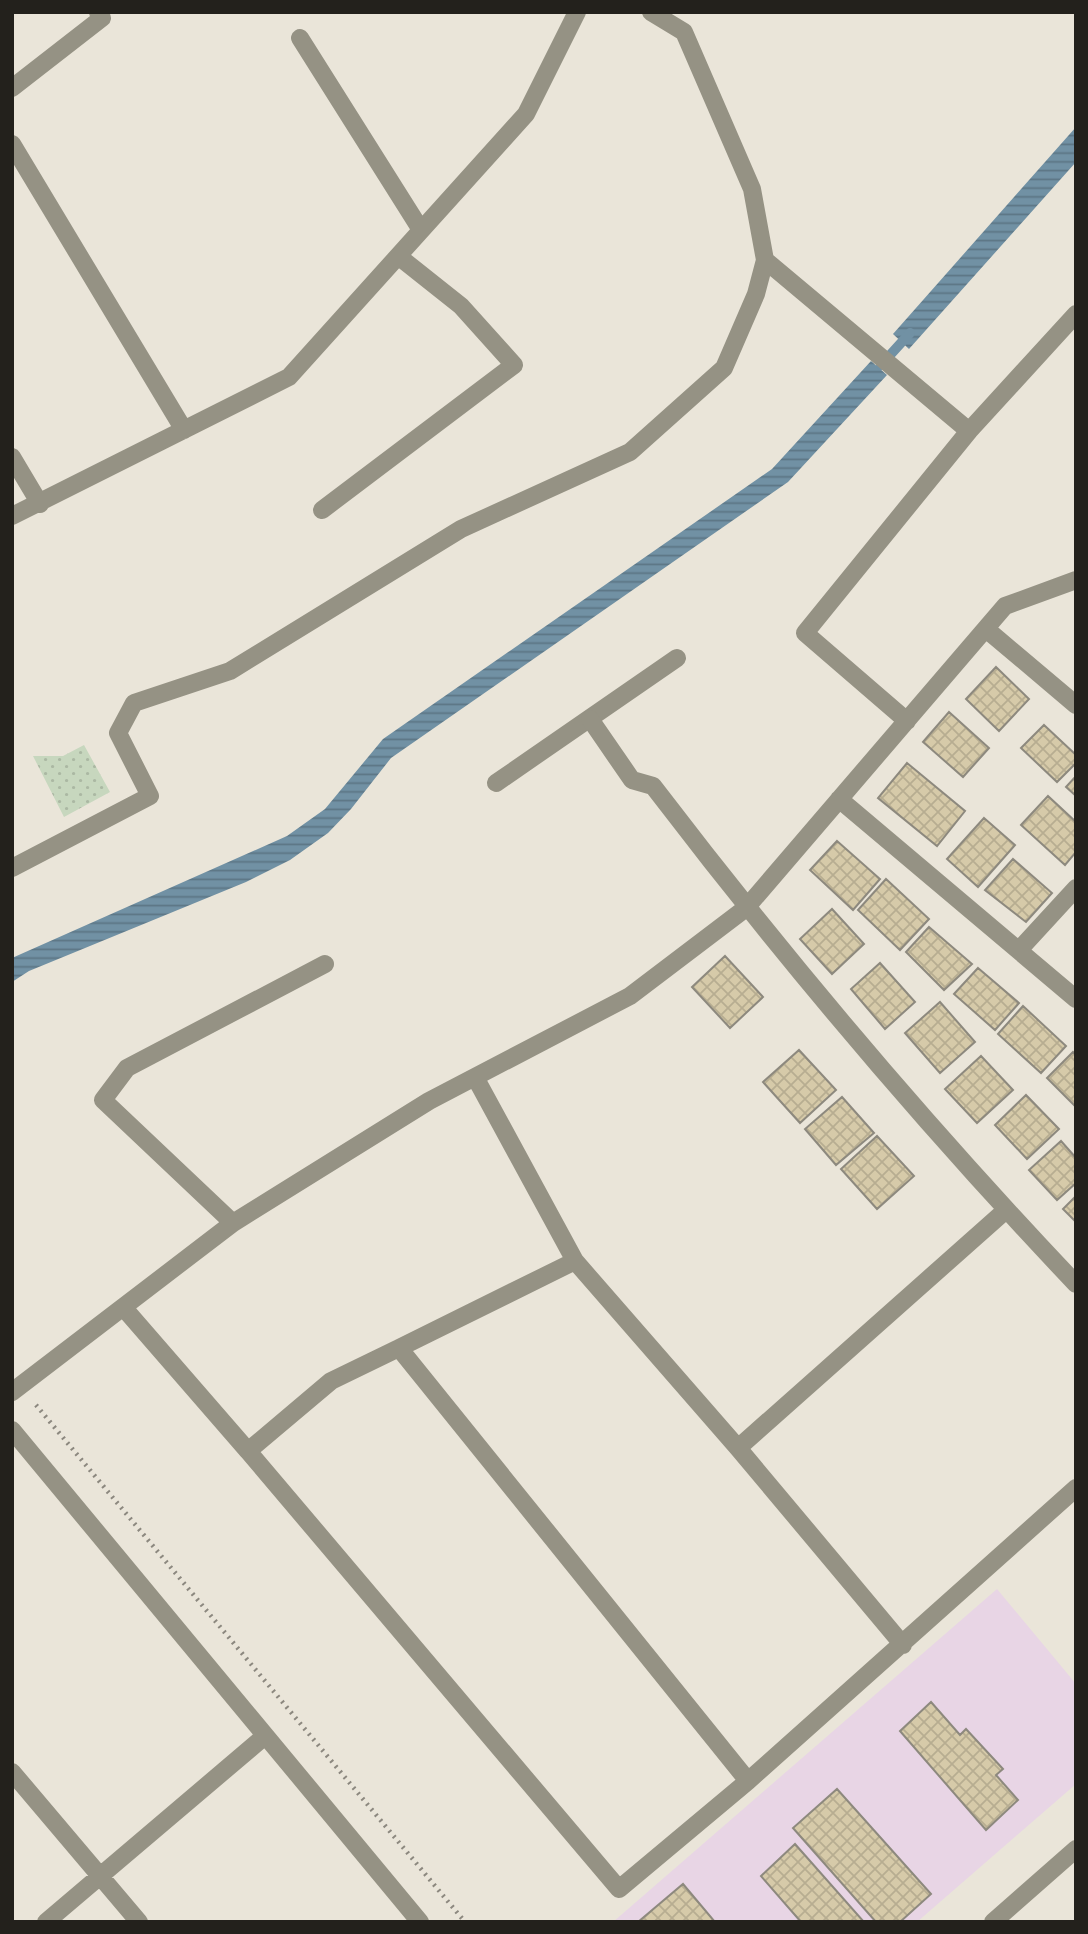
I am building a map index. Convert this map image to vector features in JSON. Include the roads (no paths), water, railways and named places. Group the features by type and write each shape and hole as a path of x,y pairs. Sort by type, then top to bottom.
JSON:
{"street":[{"path":"12,88 102,18 98,12"},
{"path":"12,516 289,377 526,114 577,12"},
{"path":"12,867 150,796 118,733 134,703 230,671 461,529 630,452 724,368 756,295 765,260 752,189 684,33 652,12"},
{"path":"300,38 421,230"},
{"path":"12,144 184,429"},
{"path":"323,510 514,365 461,306 398,256"},
{"path":"765,260 969,431"},
{"path":"907,721 805,633 969,431 1076,314"},
{"path":"12,457 40,504"},
{"path":"16,1389 233,1223 429,1101 630,996 746,908 1005,606 1076,580"},
{"path":"986,629 1076,705"},
{"path":"496,783 677,658"},
{"path":"590,719 632,780 653,786 746,908 1006,1210 1076,1284"},
{"path":"839,799 1076,999"},
{"path":"1020,949 1076,888"},
{"path":"233,1223 103,1100 127,1068 326,964"},
{"path":"475,1077 576,1261 903,1645"},
{"path":"738,1448 1006,1210"},
{"path":"248,1451 331,1381 576,1261"},
{"path":"123,1307 620,1889 748,1782 1076,1488"},
{"path":"399,1348 748,1782"},
{"path":"12,1430 420,1922"},
{"path":"47,1922 265,1736"},
{"path":"12,1772 139,1922"},
{"path":"993,1922 1076,1849"}],"water":[{"path":"1076,127 1076,162 909,349 893,334"},
{"path":"871,361 887,375 788,482 391,758 351,809 328,833 290,860 246,882 29,971 12,982 12,958 287,836 325,809 383,739 772,469"}],"waterway":[{"path":"881,365 910,333"}]}
